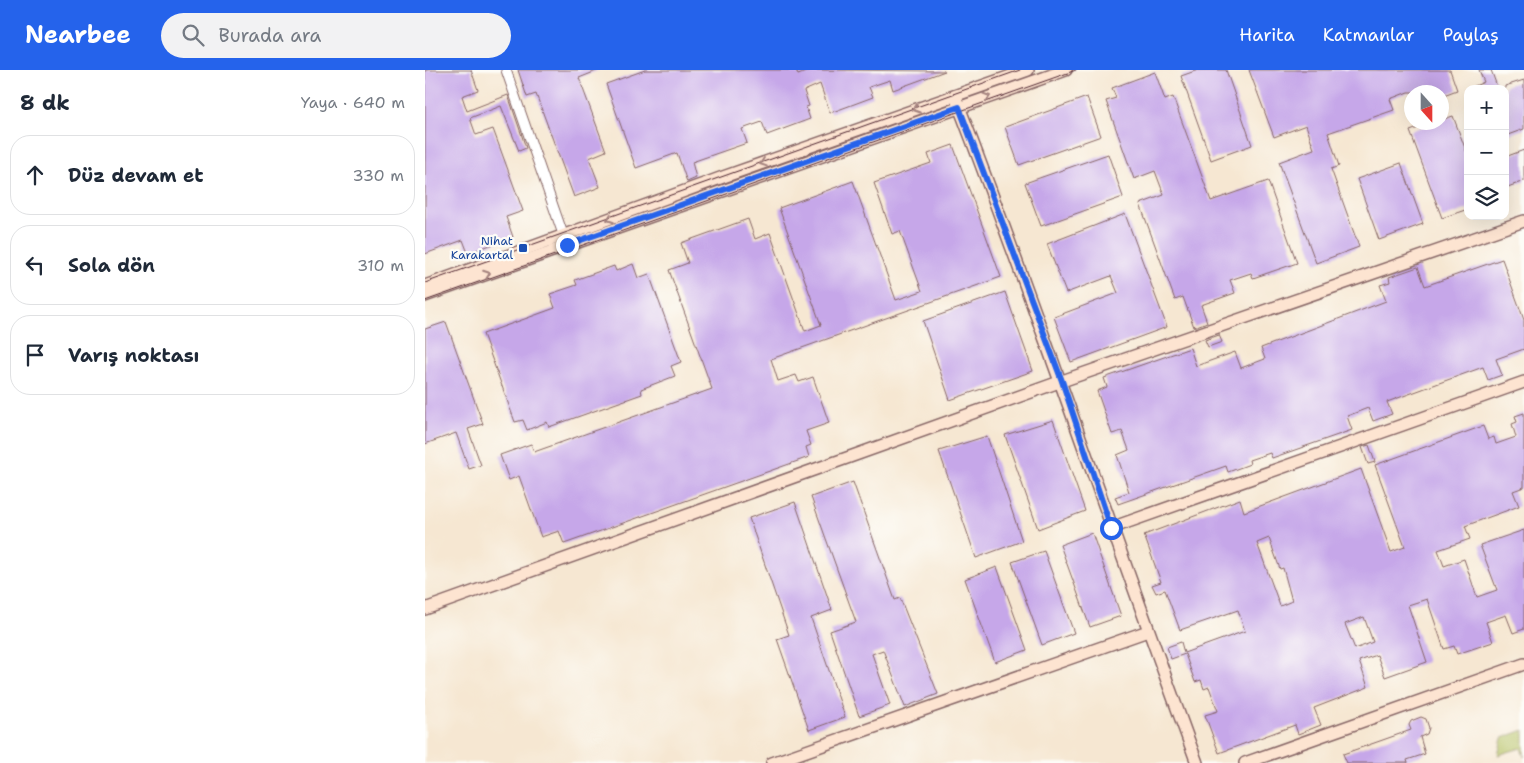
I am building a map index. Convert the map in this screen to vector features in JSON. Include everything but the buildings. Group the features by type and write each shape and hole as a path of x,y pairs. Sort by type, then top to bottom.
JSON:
{"street":[{"path":"506,70 565,241"},
{"path":"957,101 1029,70"},
{"path":"425,296 723,177 957,101 1066,70"},
{"path":"957,101 1062,381 1111,528 1197,763"},
{"path":"425,609 1062,381 1524,221"},
{"path":"425,286 565,241"},
{"path":"1111,528 1524,382"},
{"path":"772,763 1148,631"},
{"path":"1245,763 1524,664"}],"green space":[{"path":"1524,730 1524,757 1521,748 1498,755 1502,738"}],"tram line":[{"path":"425,283 1020,70"},
{"path":"425,301 1076,70"}],"place":[{"name":"Nihat Karakartal","path":"523,248"}],"route":[{"path":"567,245 959,107 1062,381 1111,528"}]}
